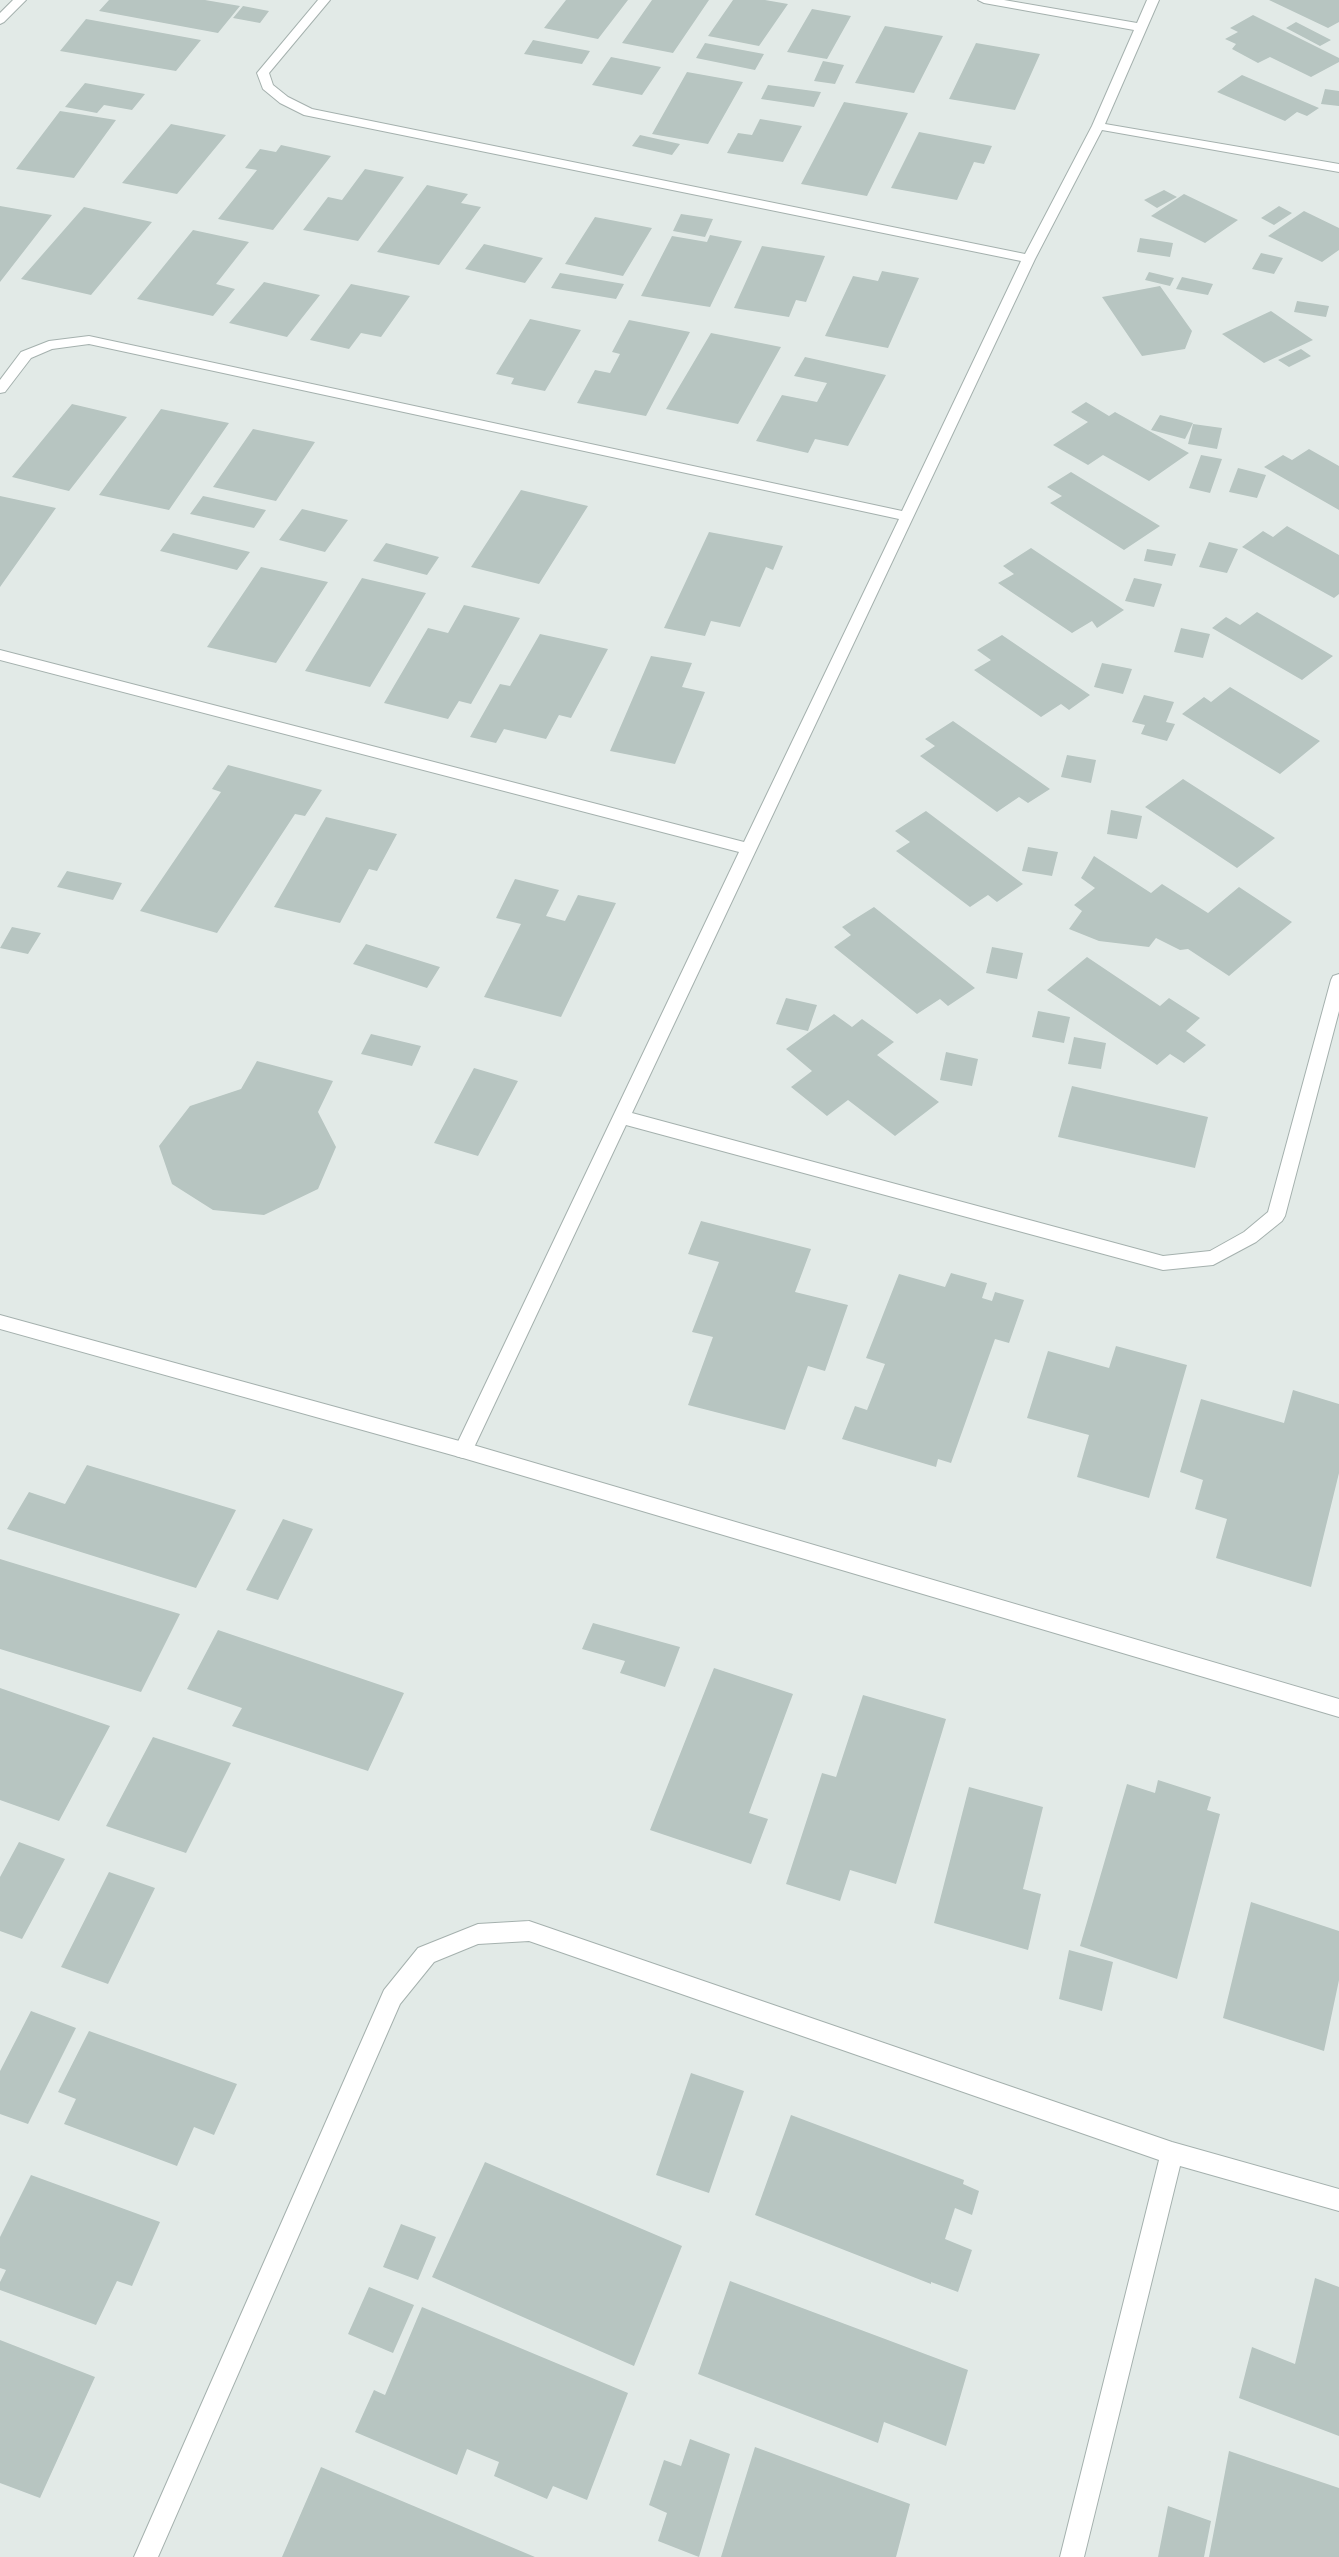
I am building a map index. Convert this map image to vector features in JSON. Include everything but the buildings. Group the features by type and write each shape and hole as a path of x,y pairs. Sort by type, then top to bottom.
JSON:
{"street":[{"path":"0,20 20,0"},
{"path":"324,0 263,73 267,86 284,100 308,112 1029,259"},
{"path":"984,0 1140,27"},
{"path":"463,1450 1029,259 1098,126 1153,0"},
{"path":"1098,126 1339,168"},
{"path":"0,388 26,355 49,345 89,340 907,516"},
{"path":"0,655 749,849"},
{"path":"622,1117 1164,1263 1213,1258 1250,1237 1276,1215 1339,980"},
{"path":"0,1322 463,1450 1339,1708"},
{"path":"146,2557 392,1997 426,1955 478,1935 529,1931 1172,2153 1339,2200"},
{"path":"1072,2557 1172,2153"}]}
